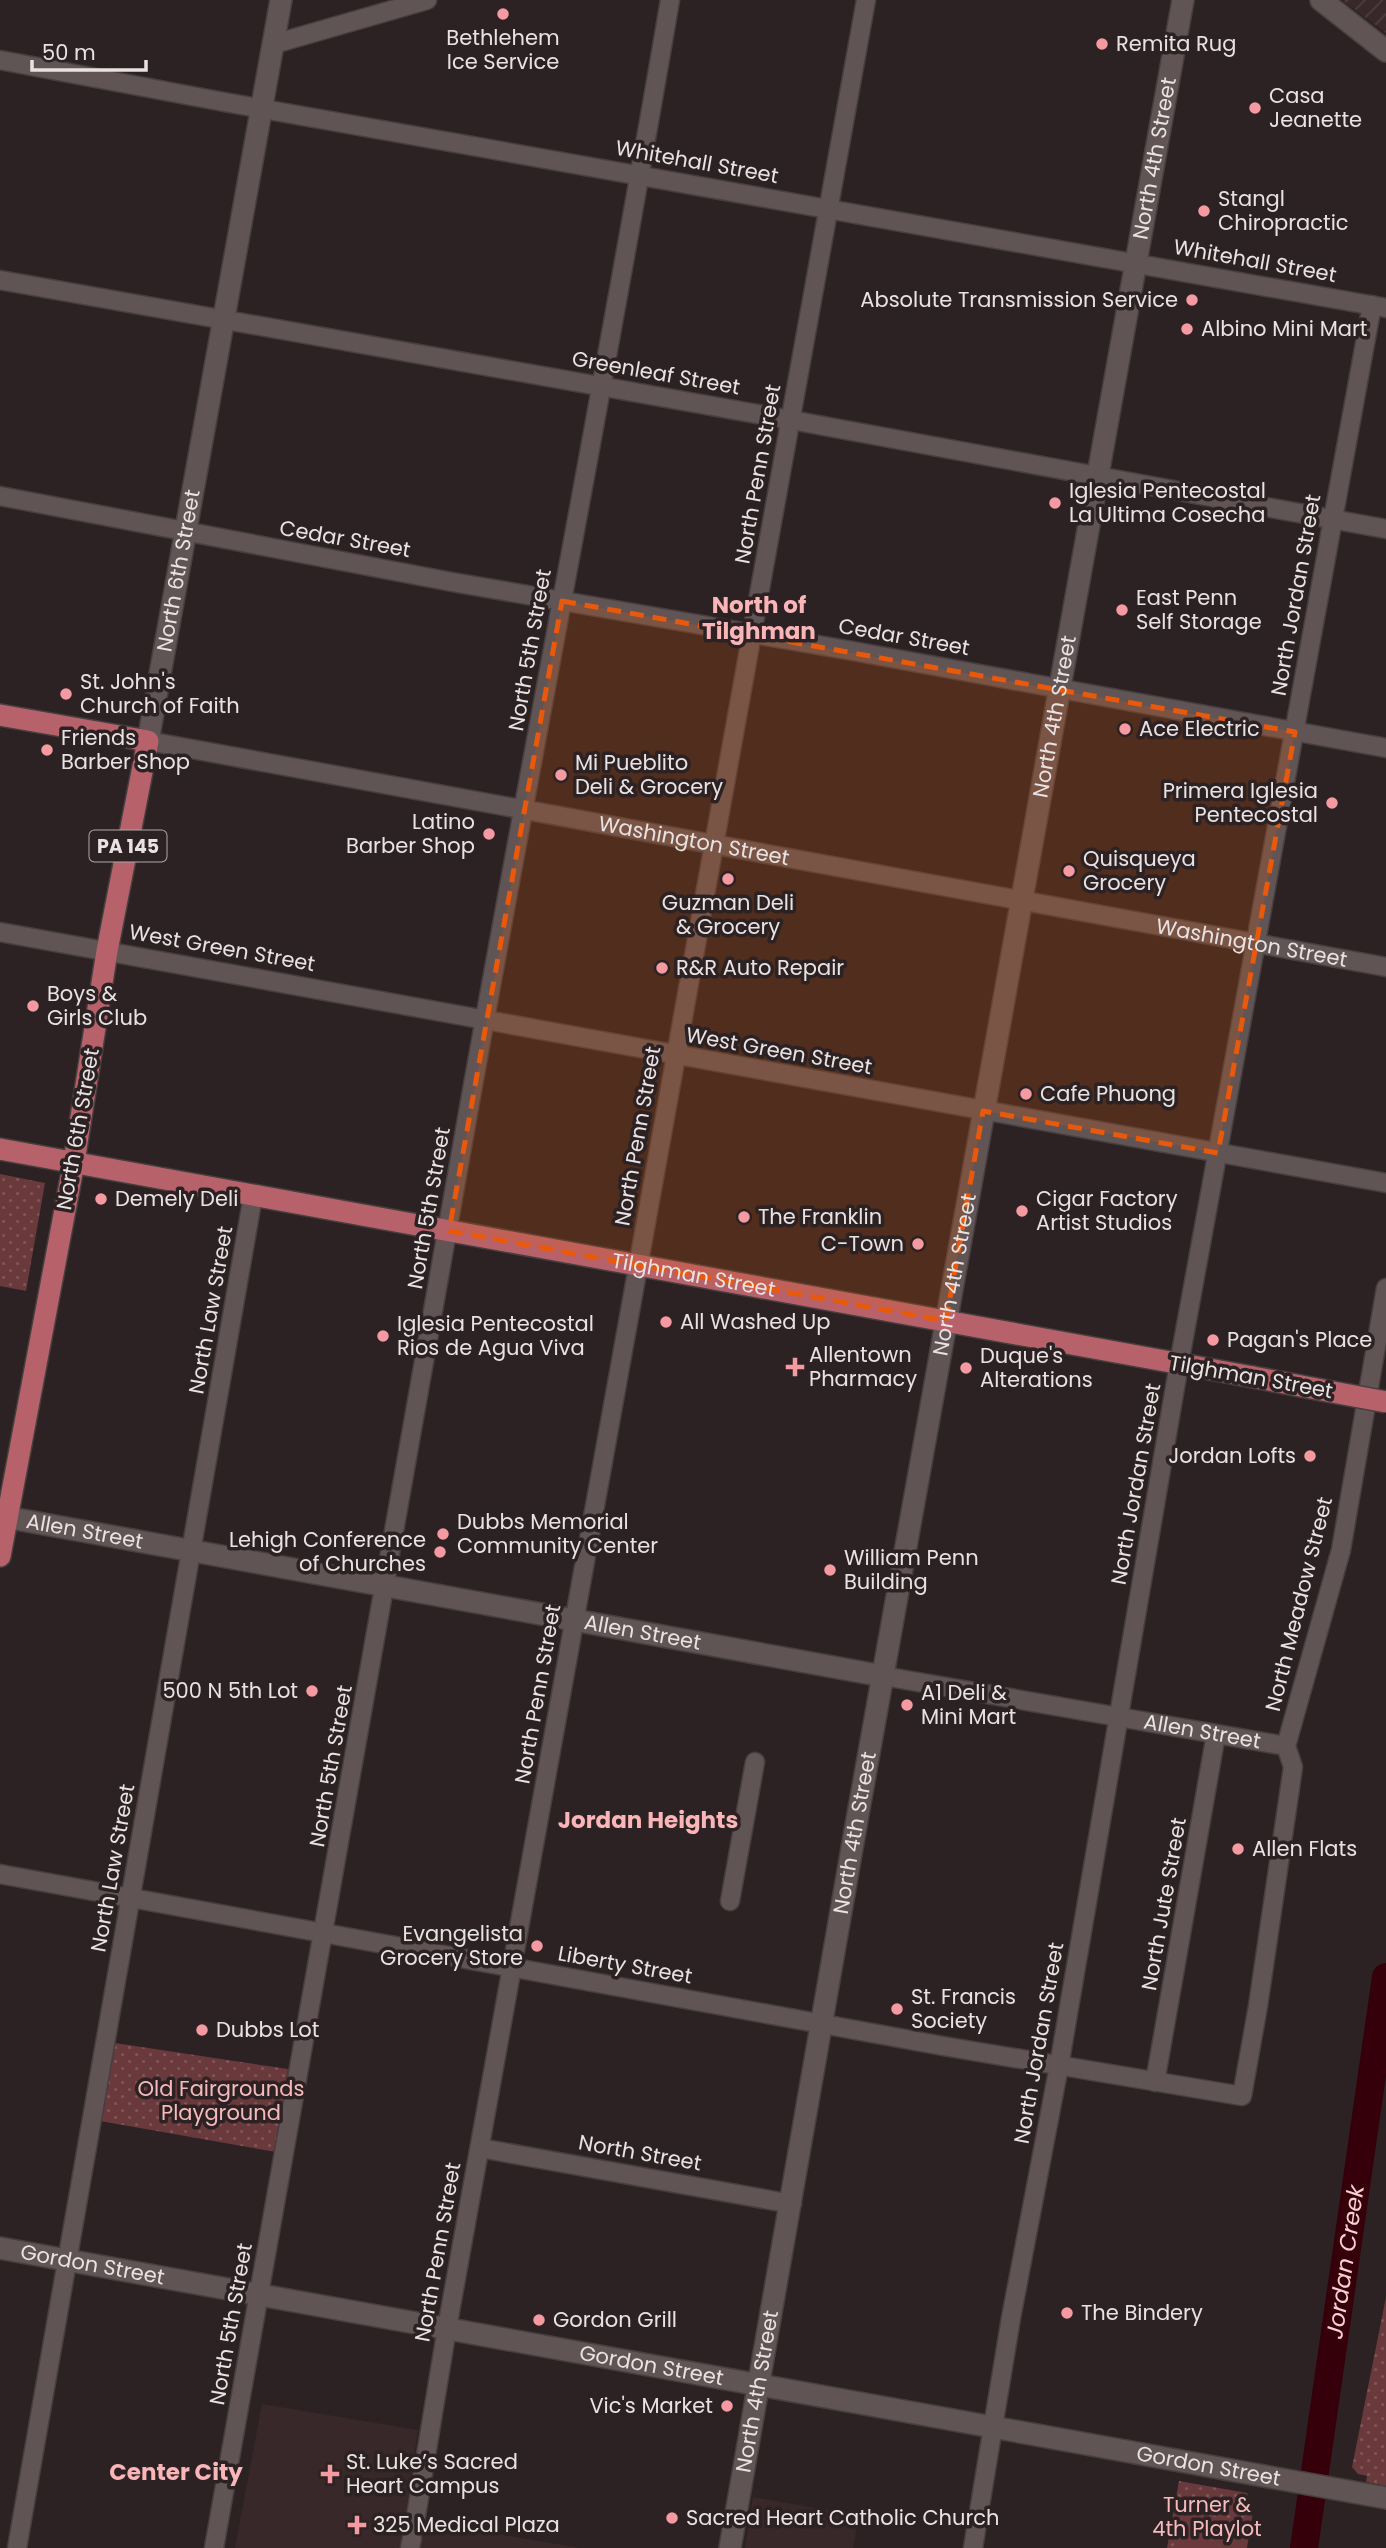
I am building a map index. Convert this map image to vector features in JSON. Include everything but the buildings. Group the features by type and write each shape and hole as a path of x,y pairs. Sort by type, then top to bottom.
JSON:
{"main road":[{"name":"Washington Street","path":"0,715 148,741"},
{"name":"North 6th Street","path":"0,1556 4,1517 74,1162 107,951 148,741"},
{"name":"Tilghman Street","path":"0,1149 1386,1402"}],"street":[{"name":"North 6th Street","path":"148,741 281,0"},
{"path":"274,44 427,0"},
{"name":"North 5th Street","path":"214,2548 670,0"},
{"name":"North Penn Street","path":"412,2538 447,2328 866,0"},
{"name":"North 4th Street","path":"730,2548 1182,0"},
{"path":"1321,0 1386,51"},
{"name":"Whitehall Street","path":"0,60 1379,306"},
{"name":"Greenleaf Street","path":"0,281 790,420 1386,529"},
{"name":"North Jordan Street","path":"973,2548 1011,2318 1059,2066 1179,1364 1333,519 1379,306"},
{"name":"Cedar Street","path":"0,496 562,601 1386,748"},
{"name":"Washington Street","path":"148,741 1386,967"},
{"name":"West Green Street","path":"0,932 1386,1183"},
{"name":"North Law Street","path":"17,2548 253,1196"},
{"name":"North Meadow Street","path":"1242,2096 1293,1768 1286,1746 1340,1550 1386,1288"},
{"name":"Allen Street","path":"4,1517 574,1621 1286,1746"},
{"name":"North Jute Street","path":"1156,2082 1216,1734"},
{"path":"730,1901 755,1762"},
{"name":"Liberty Street","path":"0,1874 823,2024 1242,2096"},
{"name":"North Street","path":"480,2148 792,2204"},
{"name":"Gordon Street","path":"0,2248 1386,2498"}],"highlighted area":[{"path":"562,601 1295,732 1218,1153 983,1111 946,1321 449,1231"}],"shaded area":[{"path":"1342,0 1386,0 1386,33"},
{"name":"St. Luke’s Sacred Heart Campus","path":"262,2404 418,2430 405,2518 580,2548 235,2548"},
{"path":"753,2497 859,2516 853,2548 745,2548"}],"green space":[{"path":"0,1174 45,1183 26,1291 0,1286"},
{"name":"Old Fairgrounds Playground","path":"115,2043 288,2069 276,2152 100,2121"},
{"path":"1386,2297 1386,2486 1366,2482 1367,2476 1358,2474 1352,2467"},
{"name":"Turner & 4th Playlot","path":"1179,2481 1247,2493 1253,2512 1247,2548 1167,2548"},
{"path":"1186,2511 1250,2524 1246,2548 1179,2548"}],"waterway":[{"name":"Jordan Creek","path":"1304,2548 1386,1977"}],"place":[{"name":"Bethlehem Ice Service","path":"503,14"},
{"name":"Remita Rug","path":"1102,44"},
{"name":"Casa Jeanette","path":"1255,108"},
{"name":"Stangl Chiropractic","path":"1204,211"},
{"name":"Absolute Transmission Service","path":"1192,300"},
{"name":"Albino Mini Mart","path":"1187,329"},
{"name":"Iglesia Pentecostal La Ultima Cosecha","path":"1055,503"},
{"name":"East Penn Self Storage","path":"1122,610"},
{"name":"St. John's Church of Faith","path":"66,694"},
{"name":"Ace Electric","path":"1125,729"},
{"name":"Friends Barber Shop","path":"47,750"},
{"name":"Mi Pueblito Deli & Grocery","path":"561,775"},
{"name":"Primera Iglesia Pentecostal","path":"1332,803"},
{"name":"Latino Barber Shop","path":"489,834"},
{"name":"Quisqueya Grocery","path":"1069,871"},
{"name":"Guzman Deli & Grocery","path":"728,879"},
{"name":"R&R Auto Repair","path":"662,968"},
{"name":"Boys & Girls Club","path":"33,1006"},
{"name":"Cafe Phuong","path":"1026,1094"},
{"name":"Demely Deli","path":"101,1199"},
{"name":"Cigar Factory Artist Studios","path":"1022,1211"},
{"name":"The Franklin","path":"744,1217"},
{"name":"C-Town","path":"918,1244"},
{"name":"All Washed Up","path":"666,1322"},
{"name":"Iglesia Pentecostal Rios de Agua Viva","path":"383,1336"},
{"name":"Pagan's Place","path":"1213,1340"},
{"name":"Allentown Pharmacy","path":"795,1367"},
{"name":"Duque's Alterations","path":"966,1368"},
{"name":"Jordan Lofts","path":"1310,1456"},
{"name":"Dubbs Memorial Community Center","path":"443,1534"},
{"name":"Lehigh Conference of Churches","path":"440,1552"},
{"name":"William Penn Building","path":"830,1570"},
{"name":"500 N 5th Lot","path":"312,1691"},
{"name":"A1 Deli & Mini Mart","path":"907,1705"},
{"name":"Allen Flats","path":"1238,1849"},
{"name":"Evangelista Grocery Store","path":"537,1946"},
{"name":"St. Francis Society","path":"897,2009"},
{"name":"Dubbs Lot","path":"202,2030"},
{"name":"The Bindery","path":"1067,2313"},
{"name":"Gordon Grill","path":"539,2320"},
{"name":"Vic's Market","path":"727,2406"},
{"name":"St. Luke’s Sacred Heart Campus","path":"330,2474"},
{"name":"Sacred Heart Catholic Church","path":"672,2518"},
{"name":"325 Medical Plaza","path":"357,2525"}],"district":[{"name":"North of Tilghman","path":"759,618"},
{"name":"Jordan Heights","path":"648,1820"},
{"name":"Center City","path":"176,2472"}]}
